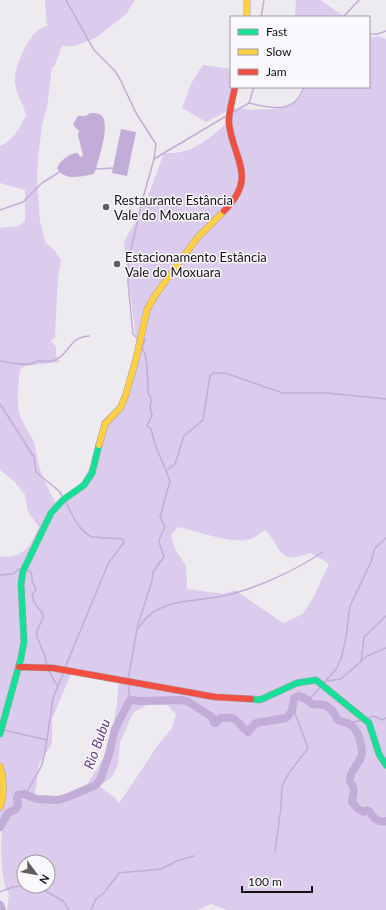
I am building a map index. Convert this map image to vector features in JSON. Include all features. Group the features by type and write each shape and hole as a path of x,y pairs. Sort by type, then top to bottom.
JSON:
{"street":[{"path":"247,0 247,16"},
{"path":"0,734 19,667 24,642 21,584 23,571 51,513 62,500 84,485 92,473 105,424 121,407 126,394 147,310 154,297 197,238 238,195 242,180 241,166 230,128 229,118 235,88"},
{"path":"19,667 53,668 215,697 260,700 297,683 316,680 368,723 379,754 386,764"},
{"path":"0,766 4,781 4,796 0,807"}],"shaded area":[{"path":"45,0 135,0 126,14 97,37 75,46 62,46 54,67 52,67 47,107 42,125 37,180 40,221 45,242 54,250 61,260 58,278 55,335 57,335 51,341 56,346 56,355 60,362 25,366 20,369 18,401 20,416 34,442 40,470 57,505 80,486 84,479 91,464 102,420 122,404 138,355 124,242 145,204 164,153 183,152 191,149 206,140 227,123 229,110 206,122 182,108 192,82 203,65 230,69 230,88 237,88 233,108 252,110 275,109 295,102 302,96 305,88 370,88 370,35 372,37 378,36 386,39 386,910 227,910 211,904 198,910 7,910 9,894 2,870 1,837 3,822 0,822 0,556 15,556 21,553 29,545 39,527 28,512 25,495 15,482 0,470 0,228 19,226 25,221 25,190 0,183 0,146 9,141 19,129 26,115 17,91 15,76 24,49 35,33 41,28 47,26","holes":["178,527 215,537 234,540 251,539 265,530 285,556 296,557 311,553 329,564 313,598 303,614 283,623 235,590 224,594 187,589 186,566 175,549 171,535","74,669 119,679 113,726 104,757 87,785 52,802 34,801 39,764 52,743 52,719","146,705 167,705 176,714 172,728 157,746 119,803 114,797 99,786 112,777 118,764 120,743 133,713"]},
{"path":"296,0 320,0 344,16 295,16"},
{"path":"91,113 102,116 105,127 96,169 94,174 69,177 60,172 57,168 68,156 78,153 80,157 83,156 78,135 79,131 73,124 78,116 85,116"},
{"path":"121,129 136,132 127,176 112,173"}],"waterway":[{"path":"66,0 94,50 119,77 136,113 156,144 154,159 128,262 128,282 133,334 136,337"},
{"path":"261,16 264,0"},
{"path":"344,16 359,0"},
{"path":"370,34 378,34 386,31"},
{"path":"234,112 249,103 254,88"},
{"path":"249,103 273,108 288,106 295,102 304,88"},
{"path":"154,159 228,115"},
{"path":"95,169 115,168"},
{"path":"0,210 23,202 42,183 61,171"},
{"path":"0,361 15,364 31,364 39,361 52,361 64,354 79,338 89,336"},
{"path":"128,679 138,624 152,581 153,572 164,557 159,540 165,527 160,517 170,481 155,444 151,429 147,426 152,415 150,407 151,398 148,393 146,357 142,347 145,340 143,338"},
{"path":"167,470 175,464 184,436 203,420 210,376 213,373 225,373 283,393 327,393 386,399"},
{"path":"0,404 34,457 36,472 59,491 63,497"},
{"path":"65,501 79,526 87,534 92,537 123,539 124,542 108,564 65,668"},
{"path":"324,683 336,669 341,659 346,637 350,606 371,562 375,548 386,538"},
{"path":"138,628 150,614 163,607 180,602 215,598 249,589 288,572 323,552"},
{"path":"0,575 13,574 19,569 22,569"},
{"path":"25,570 31,572 32,581 36,590 32,595 34,602 43,614 43,618 37,631 37,637 45,656 47,666"},
{"path":"361,662 364,637 386,616"},
{"path":"327,681 341,679 367,656 386,648"},
{"path":"48,670 57,685"},
{"path":"25,795 41,767 45,753 53,698 64,672"},
{"path":"128,682 130,700"},
{"path":"308,701 321,686"},
{"name":"Rio Bubu","path":"0,827 8,813 16,809 18,805 18,795 24,794 37,799 58,800 96,785 101,778 115,729 130,700 187,701 212,717 214,723 216,723 220,718 235,719 248,732 256,723 286,718 292,711 294,698 299,696 312,704 325,705 332,710 338,720 349,724 354,728 360,740 362,754 351,776 350,781 354,790 352,802 358,809 364,812 367,810 369,811 378,821 386,821"},
{"path":"275,852 281,807 282,786 289,773 308,748 293,708"},
{"path":"366,719 374,716 382,720 386,718"},
{"path":"348,723 363,720"},
{"path":"4,730 47,740"},
{"path":"91,910 96,899 104,893 119,873 161,869 179,860 194,856"},
{"path":"0,892 16,887"},
{"path":"51,894 63,901 69,910"},
{"name":"Rio Bubu","path":"0,905 2,910"}],"traffic: fast":[{"path":"0,734 24,642 21,584 23,571 51,513 63,500 84,485 92,473 99,445"},
{"path":"251,699 260,700 297,683 316,680 369,723 379,754 386,765"}],"traffic: slow":[{"path":"247,0 247,16"},
{"path":"99,445 105,424 121,407 126,394 136,359 147,310 154,297 197,238 224,211"},
{"path":"0,766 3,786 3,797 0,807"}],"traffic: jam":[{"path":"224,211 234,199 240,188 242,178 239,159 229,124 230,110 235,88"},
{"path":"19,667 53,668 215,697 251,699"}],"place":[{"name":"Restaurante Estância Vale do Moxuara","path":"106,207"},
{"name":"Estacionamento Estância Vale do Moxuara","path":"117,264"}]}
